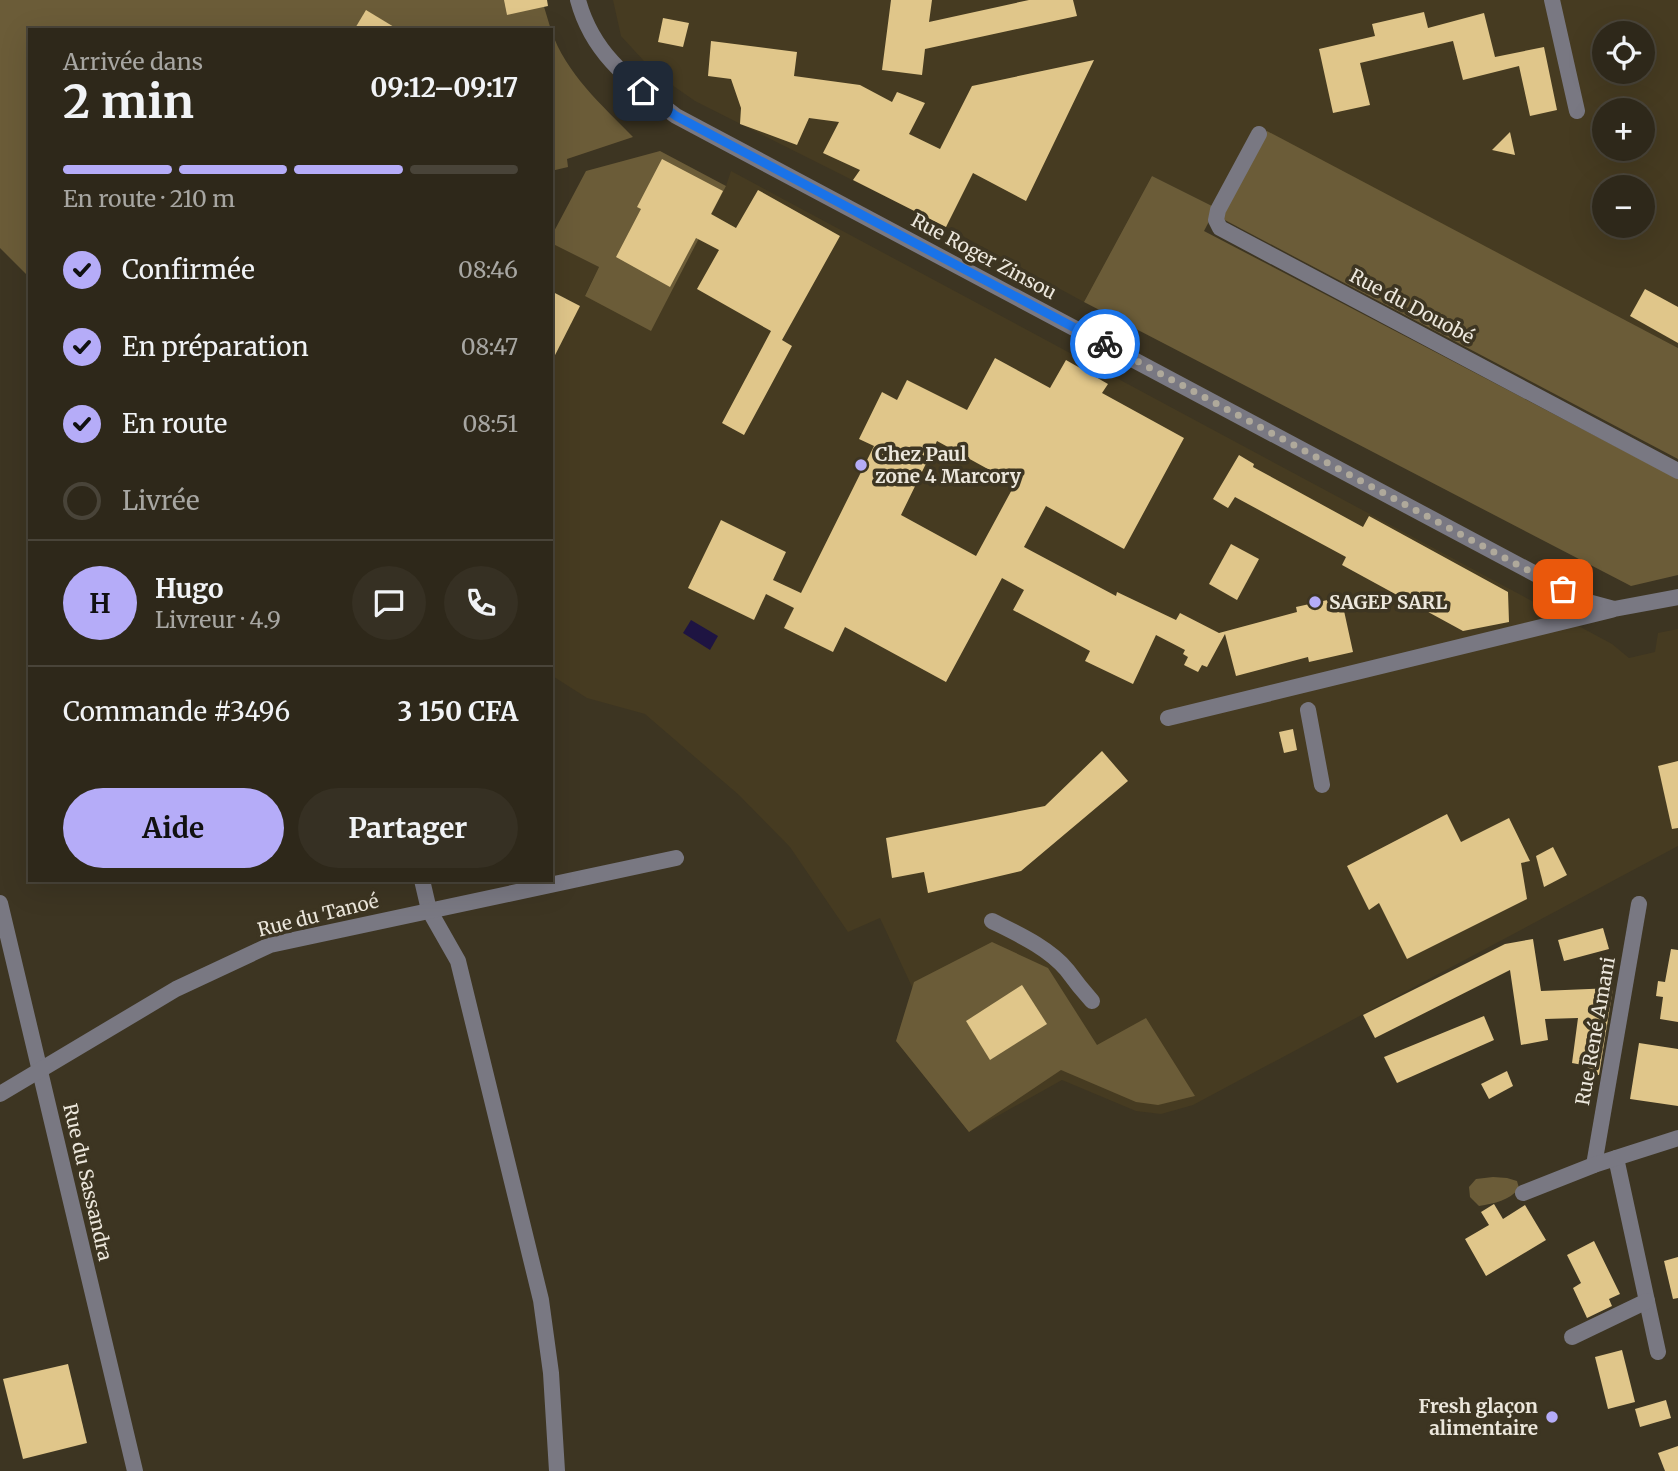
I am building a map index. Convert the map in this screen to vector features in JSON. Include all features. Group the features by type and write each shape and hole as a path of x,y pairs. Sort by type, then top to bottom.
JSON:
{"street":[{"name":"Rue Roger Zinsou","path":"578,0 582,15 600,49 613,65 676,116 1588,602 1614,609 1678,597"},
{"path":"1552,0 1577,111"},
{"name":"Rue du Douobé","path":"1259,134 1218,209 1216,219 1220,228 1678,471"},
{"path":"1168,718 1614,609"},
{"path":"1308,710 1322,785"},
{"name":"Rue du Tanoé","path":"0,1094 176,989 270,945 676,858"},
{"path":"422,882 429,910 458,961 541,1300 551,1373 557,1471"},
{"name":"Rue du Sassandra","path":"0,903 135,1471"},
{"name":"Rue René Amani","path":"1594,1165 1639,904"},
{"path":"992,921 1038,946 1054,958 1092,1001"},
{"path":"1523,1192 1594,1165 1678,1138"},
{"path":"1616,1158 1658,1352"},
{"path":"1572,1337 1647,1301"}],"shaded area":[{"path":"0,0 542,0 550,28 28,28 28,276 0,248"},
{"path":"613,0 1678,0 1678,348 1259,128 1216,208 1152,176 1084,302 946,227 695,101 655,73 621,36"},
{"path":"553,35 575,75 633,137 567,159 568,167 553,171"},
{"path":"1267,131 1678,348 1678,459 1221,218"},
{"path":"660,151 726,186 651,331 585,296 599,267 553,244 553,233 586,171"},
{"path":"731,171 1612,644 1629,658 1655,652 1658,633 1678,629 1678,846 1193,1105 1161,1114 1136,1111 1062,1080 969,1132 896,1041 913,989 880,918 848,932 790,847 739,795 645,714 587,698 553,676 553,244 599,267 585,295 651,330 726,186"},
{"path":"1152,176 1216,208 1204,231 1678,479 1678,575 1631,586 1084,302"},
{"path":"691,620 718,636 710,650 683,633"},
{"path":"992,942 1048,968 1097,1045 1146,1018 1195,1096 1158,1105 1136,1102 1061,1070 969,1132 896,1041 914,982"},
{"path":"1493,1177 1517,1181 1519,1188 1506,1199 1479,1206 1470,1197 1469,1187 1476,1179"}],"building":[{"path":"504,0 547,0 548,6 507,15"},
{"path":"891,0 932,0 929,22 1029,0 1073,0 1077,16 925,49 922,75 882,70"},
{"path":"366,10 396,28 355,28"},
{"path":"1424,12 1428,28 1484,13 1495,57 1544,47 1557,110 1530,116 1519,66 1463,80 1453,41 1360,63 1370,105 1333,113 1319,49 1375,36 1372,24"},
{"path":"663,18 689,23 683,47 658,42"},
{"path":"711,41 797,52 794,76 860,85 892,102 897,92 925,103 909,134 940,149 972,86 1094,60 1026,201 973,173 946,227 853,180 860,170 823,153 839,122 809,118 797,145 740,124 741,108 731,79 708,76"},
{"path":"1510,132 1515,155 1492,150"},
{"path":"662,159 723,191 711,214 736,228 758,190 840,236 782,340 792,346 744,435 722,423 771,331 697,289 719,250 696,238 670,287 616,257 641,209 637,207"},
{"path":"1645,289 1678,307 1678,343 1630,316"},
{"path":"553,292 580,306 553,359"},
{"path":"995,358 1050,388 1066,360 1108,384 1102,393 1184,438 1124,549 1046,506 1024,547 1116,596 1117,592 1176,620 1180,613 1219,633 1297,612 1296,607 1341,597 1353,652 1309,662 1308,657 1236,676 1225,634 1207,667 1202,665 1198,672 1184,665 1188,657 1183,654 1185,650 1156,635 1133,684 1085,661 1090,651 1013,610 1024,590 1002,578 946,682 845,627 833,652 784,628 794,608 766,594 754,620 688,588 721,520 786,552 773,580 801,593 874,446 859,439 882,392 897,400 907,380 967,410","holes":["937,441 1015,484 976,556 901,515"]},
{"path":"1239,455 1254,464 1253,467 1363,527 1369,516 1508,592 1509,622 1463,631 1342,565 1346,557 1235,497 1228,508 1213,499"},
{"path":"1231,544 1259,559 1237,600 1209,584"},
{"path":"1293,729 1297,750 1284,753 1279,732"},
{"path":"1102,751 1128,781 1021,871 928,893 924,872 892,878 886,838 1045,806"},
{"path":"1678,761 1678,828 1672,829 1658,766"},
{"path":"1447,814 1461,842 1509,818 1530,861 1521,863 1527,899 1407,959 1379,903 1369,910 1347,866"},
{"path":"1553,847 1567,875 1544,887 1536,856"},
{"path":"1603,928 1609,949 1564,961 1558,940"},
{"path":"1533,939 1541,991 1613,988 1599,1075 1587,1073 1588,1066 1572,1063 1578,1018 1545,1019 1548,1040 1521,1045 1510,970 1375,1038 1363,1015 1505,944"},
{"path":"1671,949 1678,950 1678,1022 1660,1019 1663,997 1656,996 1658,981 1665,982"},
{"path":"1022,985 1047,1024 990,1060 966,1021"},
{"path":"1484,1016 1494,1040 1397,1083 1384,1057"},
{"path":"1639,1043 1678,1049 1678,1106 1630,1099"},
{"path":"1507,1071 1513,1086 1489,1099 1481,1084"},
{"path":"1494,1204 1503,1219 1525,1205 1546,1240 1486,1276 1465,1239 1489,1225 1481,1212"},
{"path":"1594,1241 1620,1294 1609,1299 1612,1306 1587,1318 1573,1288 1581,1283 1567,1255"},
{"path":"1678,1257 1678,1298 1673,1299 1664,1261"},
{"path":"1622,1350 1635,1402 1608,1409 1595,1357"},
{"path":"68,1364 87,1443 23,1459 3,1379"},
{"path":"1666,1400 1671,1418 1640,1427 1635,1409"},
{"path":"1678,1446 1678,1471 1665,1471 1658,1453"}],"way so far":[{"path":"1105,344 1563,589"}],"place":[{"name":"Chez Paul zone 4 Marcory","path":"861,465"},
{"name":"SAGEP SARL","path":"1315,602"},
{"name":"Fresh glaçon alimentaire","path":"1552,1417"}],"route":[{"path":"643,91 676,116 1105,344"}]}
